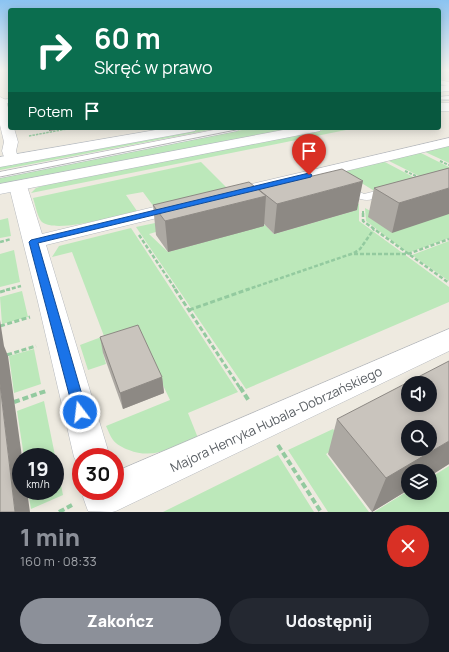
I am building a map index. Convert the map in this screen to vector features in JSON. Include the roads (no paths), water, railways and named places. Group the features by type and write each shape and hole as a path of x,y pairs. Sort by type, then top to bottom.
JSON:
{"street":[{"path":"4,101 8,124"},
{"path":"9,130 9,151 6,161 179,130"},
{"path":"90,448 34,242 6,183 304,130"},
{"path":"34,242 449,142"},
{"name":"Majora Henryka Hubala-Dobrzańskiego","path":"96,501 449,340"}],"lane":[{"path":"6,183 229,130"},
{"path":"322,172 358,196 362,197 368,197 406,186"}],"tram line":[{"path":"441,100 449,100"},
{"path":"0,177 236,130"}]}
